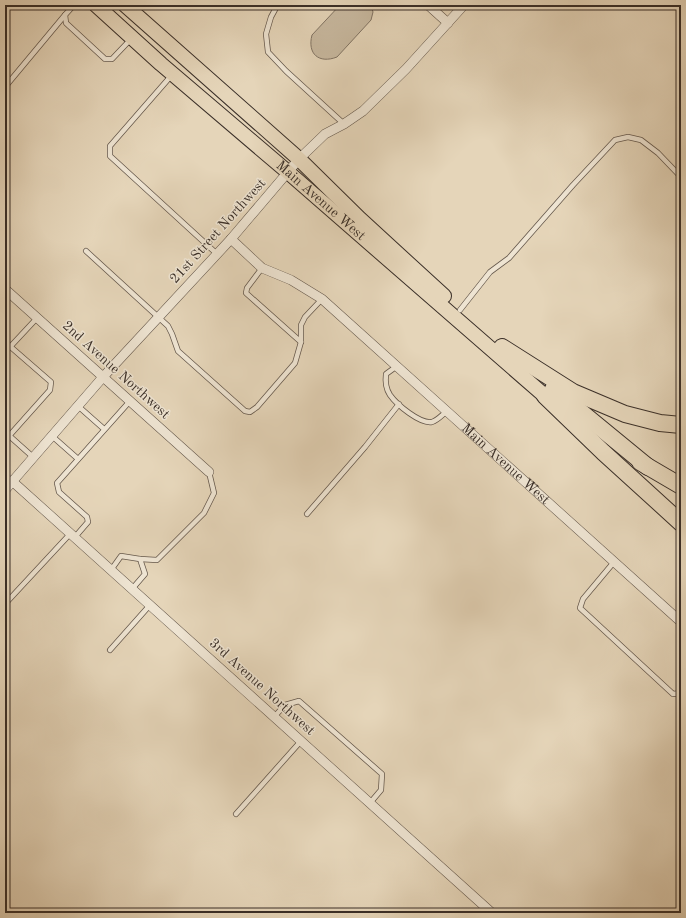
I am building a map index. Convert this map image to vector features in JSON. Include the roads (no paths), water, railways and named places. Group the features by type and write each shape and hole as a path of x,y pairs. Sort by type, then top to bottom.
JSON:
{"highway":[{"path":"502,347 648,467"},
{"path":"502,347 572,392 625,414 660,423 681,425"},
{"path":"545,396 648,467 681,486"},
{"path":"545,396 603,452 681,523"}],"main road":[{"name":"Main Avenue West","path":"96,5 173,74 545,396"},
{"name":"Main Avenue West","path":"125,5 299,159 360,219 502,347"}],"street":[{"path":"428,5 448,23"},
{"name":"21st Street Northwest","path":"5,490 103,377 231,240 289,173 299,159 325,134 364,111 464,5"},
{"name":"Main Avenue West","path":"231,240 262,268 291,280 322,299 681,622"},
{"name":"2nd Avenue Northwest","path":"5,289 209,472"},
{"name":"3rd Avenue Northwest","path":"12,481 492,913"}],"lane":[{"path":"5,87 74,5"},
{"path":"277,6 271,17 266,34 268,52 286,71 344,124"},
{"path":"65,15 66,23 105,59 112,59 132,38"},
{"path":"173,74 110,146 110,156 217,254"},
{"path":"460,310 490,272 509,258 615,140 628,136 641,140 658,153 681,177"},
{"path":"86,251 168,326 178,351 245,411 250,412 257,407 295,363 301,342 301,325 305,317 322,299"},
{"path":"262,268 247,288 246,293 301,342"},
{"path":"10,347 37,318"},
{"path":"5,342 51,382 50,390 7,434 33,457"},
{"path":"397,366 386,374 385,382 390,395 405,410 418,419 430,422 438,419 447,411"},
{"path":"5,604 72,535 88,522 87,517 59,492 57,483 130,401"},
{"path":"307,514 366,447 399,404"},
{"path":"78,406 104,429"},
{"path":"52,436 78,459"},
{"path":"111,570 121,556 157,560 204,513 214,493 209,472"},
{"path":"5,475 12,481"},
{"path":"132,589 145,574 140,559"},
{"path":"614,562 583,599 580,608 673,694 681,693"},
{"path":"110,650 150,605"},
{"path":"274,717 285,705 299,701 382,774 381,790 370,803"},
{"path":"236,814 301,740"}]}
